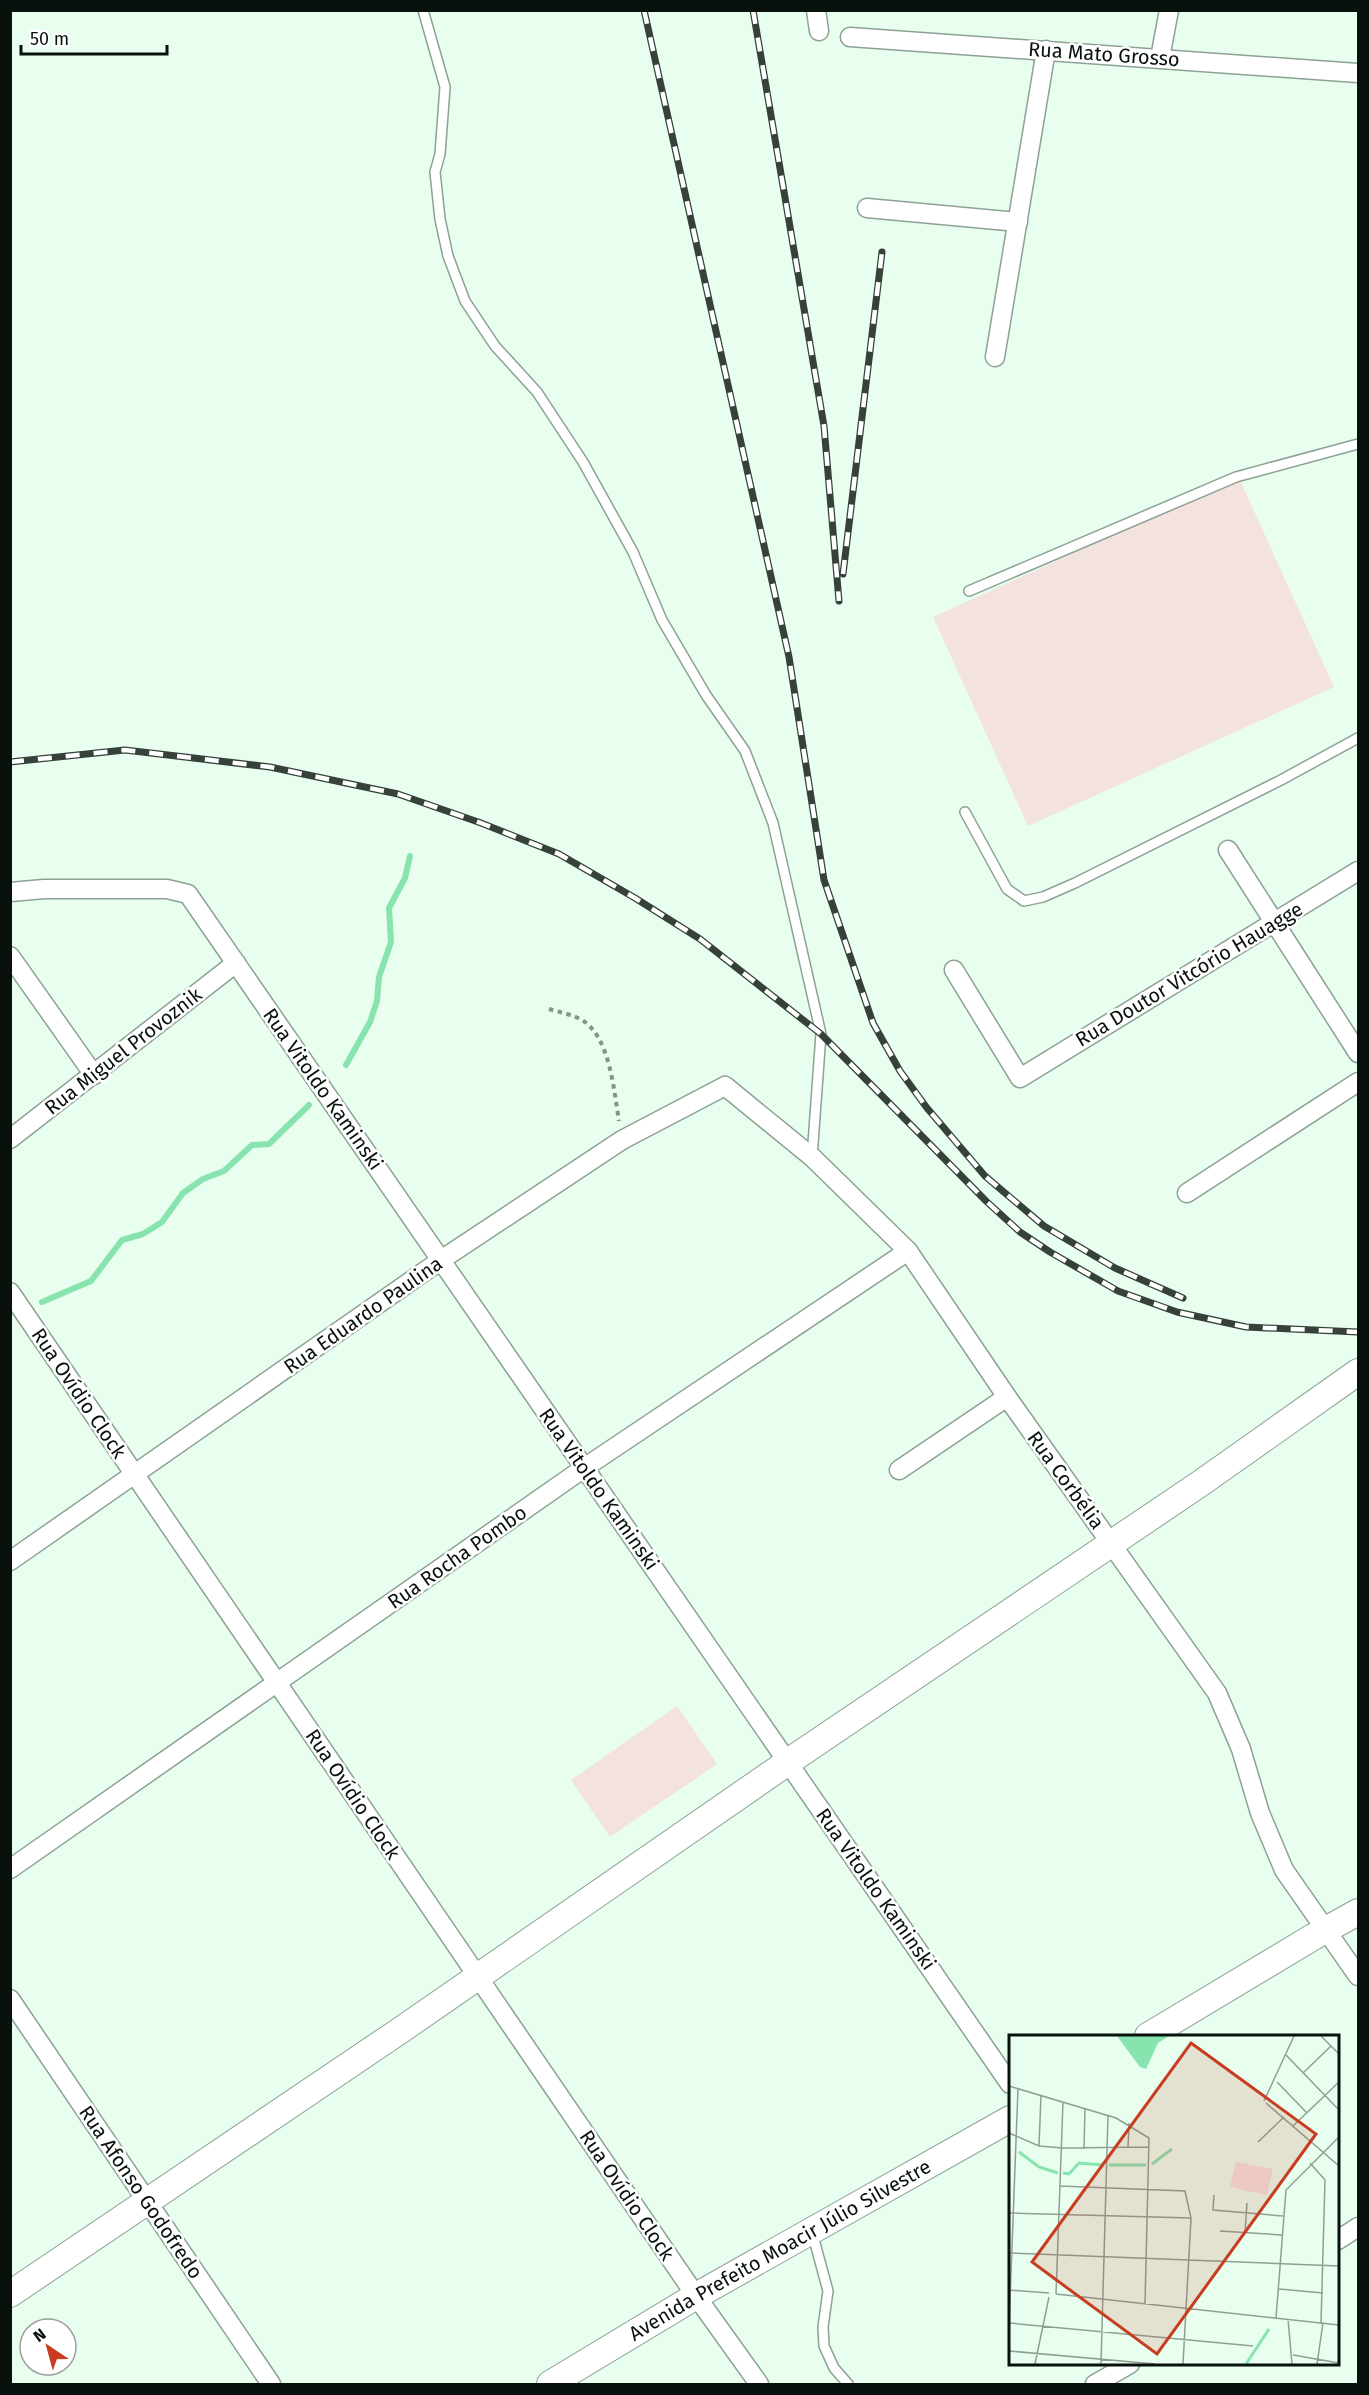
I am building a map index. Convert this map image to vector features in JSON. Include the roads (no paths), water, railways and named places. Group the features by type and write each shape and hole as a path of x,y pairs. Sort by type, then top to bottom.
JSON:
{"street":[{"path":"816,10 819,31"},
{"path":"1160,58 1169,10"},
{"name":"Rua Mato Grosso","path":"850,37 1359,73"},
{"path":"995,357 1046,50"},
{"path":"867,208 1018,222"},
{"path":"1228,850 1359,1053"},
{"name":"Rua Doutor Vitcório Hauagge","path":"954,970 1020,1078 1359,871"},
{"name":"Rua Vitoldo Kaminski","path":"10,892 44,889 167,889 188,894 1009,2081"},
{"path":"10,956 94,1075"},
{"name":"Rua Miguel Provoznik","path":"10,1139 236,963"},
{"path":"1187,1192 1359,1082"},
{"name":"Rua Corbélia","path":"725,1086 812,1157 908,1251 1007,1397 1217,1693 1241,1749 1260,1813 1284,1870 1359,1976"},
{"name":"Rua Eduardo Paulina","path":"10,1561 441,1260 622,1140 725,1086"},
{"name":"Rua Rocha Pombo","path":"10,1869 585,1468 908,1251"},
{"name":"Rua Ovídio Clock","path":"10,1292 759,2385"},
{"path":"10,2294 398,2032 788,1762 1201,1483 1359,1372"},
{"path":"899,1470 1007,1397"},
{"path":"1151,2035 1313,1937 1359,1912"},
{"name":"Rua Afonso Godofredo","path":"10,1999 272,2385"},
{"name":"Avenida Prefeito Moacir Júlio Silvestre","path":"550,2385 696,2296 1009,2120"},
{"path":"1339,2239 1359,2227"},
{"path":"1095,2385 1128,2365"}],"lane":[{"path":"423,10 444,87 440,154 435,172 440,219 448,256 465,301 495,346 537,392 583,462 633,552 662,620 706,695 745,751 773,823 821,1034 812,1157"},
{"path":"969,591 1236,477 1359,444"},
{"path":"965,812 1006,889 1024,902 1043,897 1075,883 1359,738"},
{"path":"811,2230 828,2291 823,2327 824,2346 834,2368 848,2385"}],"waterway":[{"path":"346,1065 370,1022 377,1001 379,977 391,942 389,908 405,878 410,856"},
{"path":"42,1302 91,1281 122,1240 143,1234 162,1222 183,1193 203,1179 224,1171 252,1145 269,1144 309,1105"}],"railway":[{"path":"644,10 789,657 824,880 873,1023 900,1071 927,1108 985,1176 1044,1226 1115,1268 1183,1298"},
{"path":"753,10 824,426 839,601"},
{"path":"843,574 882,252"},
{"path":"10,762 125,750 270,767 398,794 481,823 559,854 700,939 821,1034 986,1201 1020,1232 1050,1252 1118,1291 1177,1312 1246,1327 1358,1332"}]}
